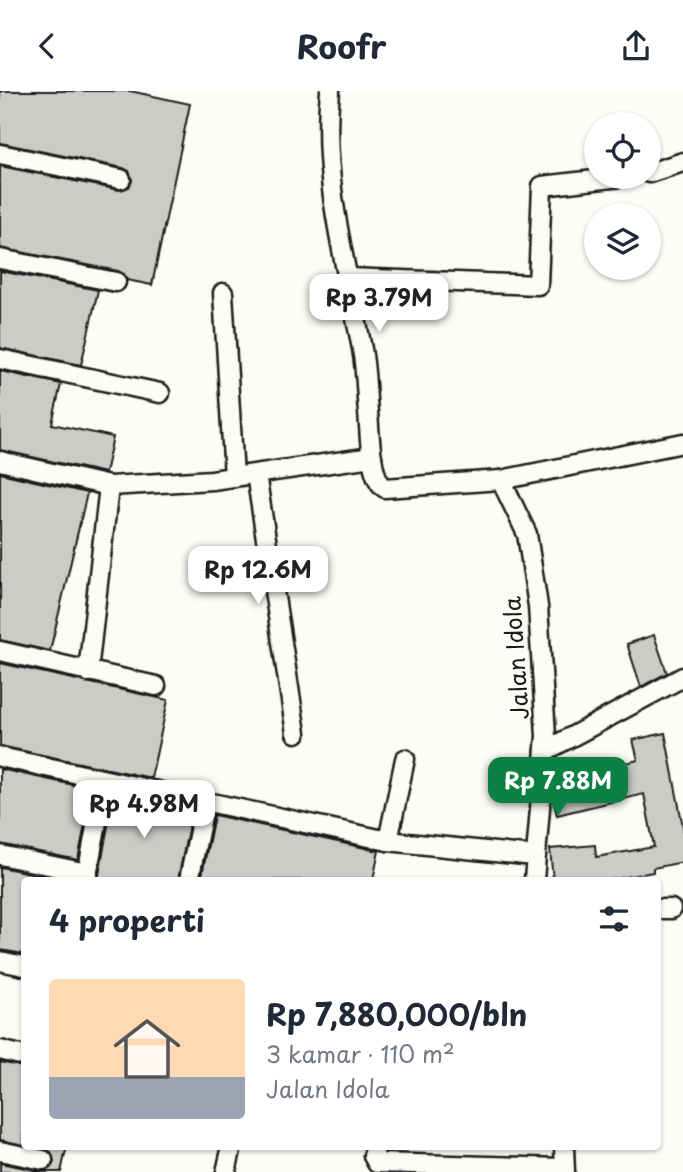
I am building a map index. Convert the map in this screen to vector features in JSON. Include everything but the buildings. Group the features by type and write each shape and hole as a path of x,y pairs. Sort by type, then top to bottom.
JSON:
{"street":[{"path":"330,91 328,165 347,278 363,352 372,457 377,480 385,488 501,479 683,443"},
{"path":"0,154 121,179"},
{"path":"661,169 683,162"},
{"path":"347,278 538,285 542,186 584,181"},
{"path":"0,259 116,282"},
{"path":"223,293 234,477"},
{"path":"0,359 160,393"},
{"path":"1,464 109,486 234,477 372,457"},
{"path":"256,474 296,733"},
{"name":"Jalan Idola","path":"501,479 527,534 538,606 545,751 534,877"},
{"path":"88,672 109,486"},
{"path":"0,651 156,686"},
{"path":"545,751 683,677"},
{"path":"0,757 388,841 534,856"},
{"path":"388,841 405,759"},
{"path":"0,855 87,877 105,780"},
{"path":"190,877 205,802"},
{"path":"0,961 21,965"},
{"path":"0,1050 21,1055"},
{"path":"227,1170 231,1150"},
{"path":"227,1170 240,1150"},
{"path":"375,1150 373,1156 377,1163 564,1170 564,1150"},
{"path":"0,1151 43,1160"}]}
